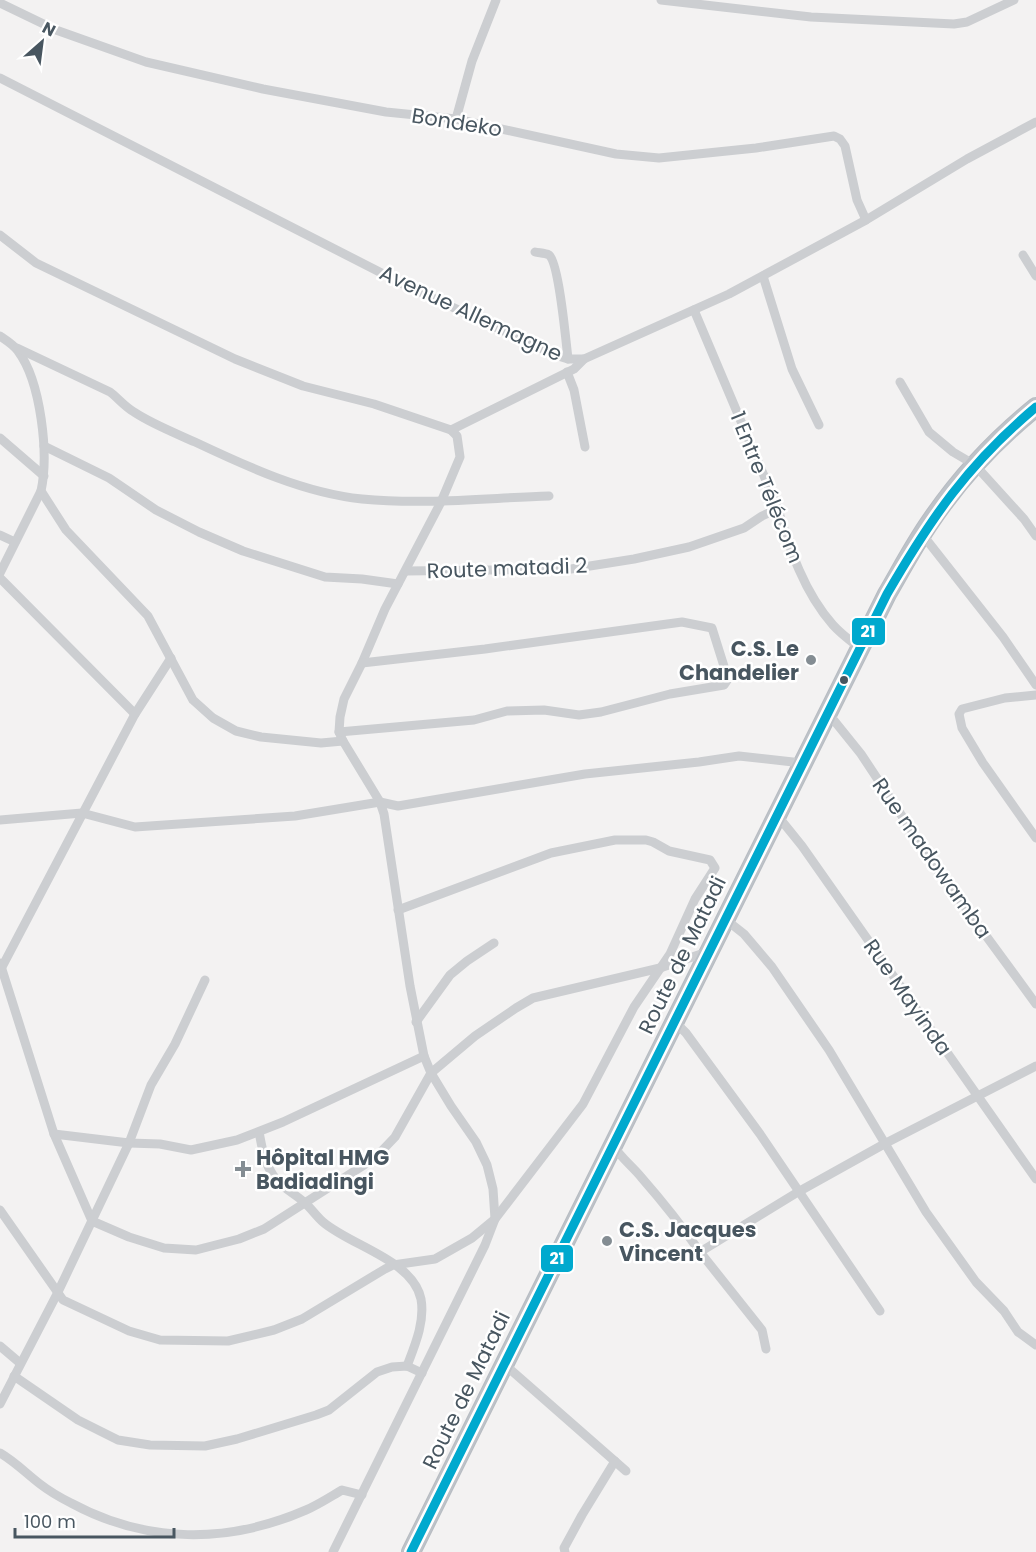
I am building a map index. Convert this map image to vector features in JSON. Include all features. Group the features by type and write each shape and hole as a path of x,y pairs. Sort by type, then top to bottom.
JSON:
{"highway":[{"name":"Route de Matadi","path":"411,1552 887,594 922,534 975,465 1015,424 1036,407"}],"street":[{"path":"456,118 475,53 496,0"},
{"path":"661,0 811,17 954,24 967,22 1014,0"},
{"name":"Bondeko","path":"0,3 56,30 146,62 386,112 456,118 606,152 659,158 756,148 834,136 845,146 857,200 866,220"},
{"name":"Avenue Allemagne","path":"0,78 405,285 555,356 568,359 584,359 694,310 763,276 866,220 967,159 1036,122"},
{"path":"0,235 36,263 235,358 303,386 374,404 451,430 457,436 460,457 441,502 385,609 344,699 340,717 341,736 380,802 384,814 416,1022 424,1056 451,1106 476,1142 487,1165 493,1189 495,1220 485,1245 333,1552"},
{"path":"535,252 545,254 552,260 560,293 568,359"},
{"path":"1023,255 1036,276"},
{"path":"763,276 792,369 819,425"},
{"name":"1 Entre Télécom","path":"694,310 778,509 805,584 834,627 861,650"},
{"path":"0,336 16,348 110,392 120,402 146,418 268,474 336,495 389,501 441,502 549,496"},
{"path":"0,573 41,491 44,476 44,446 35,388 27,365 16,348"},
{"path":"451,430 574,369 584,359"},
{"path":"567,372 574,390 585,447"},
{"path":"900,382 929,432 953,452 975,465 1024,519 1036,536"},
{"path":"0,438 44,476"},
{"path":"44,446 109,478 156,510 243,551 325,577 398,584"},
{"path":"41,491 66,530 148,616 192,700 213,718 236,731 261,737 321,743 341,736 474,720 507,711 544,710 579,715 602,712 670,694 724,685 728,679 712,628 682,622 362,663"},
{"name":"Route matadi 2","path":"406,571 571,569 634,559 689,547 744,528 778,509"},
{"path":"922,534 1003,637 1036,685"},
{"path":"0,535 15,542"},
{"path":"0,578 135,714"},
{"path":"171,658 135,714 1,965 54,1134 92,1221 129,1237 164,1248 196,1250 239,1239 264,1229 375,1158 395,1137 431,1072 475,1036 516,1008 533,998 660,968 709,951"},
{"path":"1036,695 1005,698 962,709 959,714 962,728 983,763 1036,838"},
{"name":"Rue madowamba","path":"828,713 861,754 937,869 1036,1004"},
{"path":"0,820 82,813 135,827 295,816 380,802 398,806 585,774 739,756 802,763"},
{"name":"Rue Mayinda","path":"777,815 802,846 1036,1179"},
{"path":"0,1210 63,1300 129,1331 160,1340 228,1341 274,1330 302,1318 393,1265 435,1259 472,1238 495,1220 583,1104 634,1007 670,954 684,928 695,899 715,867 710,860 669,851 646,840 615,840 551,853 398,910"},
{"path":"725,919 744,934 772,967 829,1050 926,1212 976,1282 1004,1311 1018,1332 1036,1345"},
{"path":"416,1022 450,975 494,943"},
{"path":"0,1404 57,1294 129,1143 151,1085 175,1044 205,980"},
{"path":"674,1021 686,1033 760,1134 880,1311"},
{"path":"54,1134 129,1143 160,1144 191,1150 237,1140 259,1132 424,1056"},
{"path":"700,1252 798,1192 886,1143 1036,1066"},
{"path":"259,1132 263,1155 273,1177 304,1202 324,1223 393,1265 416,1284 421,1300 421,1323 407,1366"},
{"path":"613,1145 622,1159 654,1192 762,1330 766,1349"},
{"path":"0,1346 20,1363"},
{"path":"504,1364 626,1471"},
{"path":"14,1376 78,1420 118,1440 150,1445 205,1446 237,1439 329,1410 377,1372 392,1366 407,1366 422,1372"},
{"path":"0,1453 41,1485 72,1504 108,1520 148,1531 184,1536 235,1532 266,1526 308,1509 342,1490 362,1495"},
{"path":"565,1552 564,1548 582,1515 615,1461"}],"transit line":[{"name":"21","path":"411,1552 887,594 919,541 953,493 990,450 1036,407"}],"place":[{"name":"C.S. Le Chandelier","path":"811,660"},
{"name":"Hôpital HMG Badiadingi","path":"243,1169"},
{"name":"C.S. Jacques Vincent","path":"607,1241"}]}
